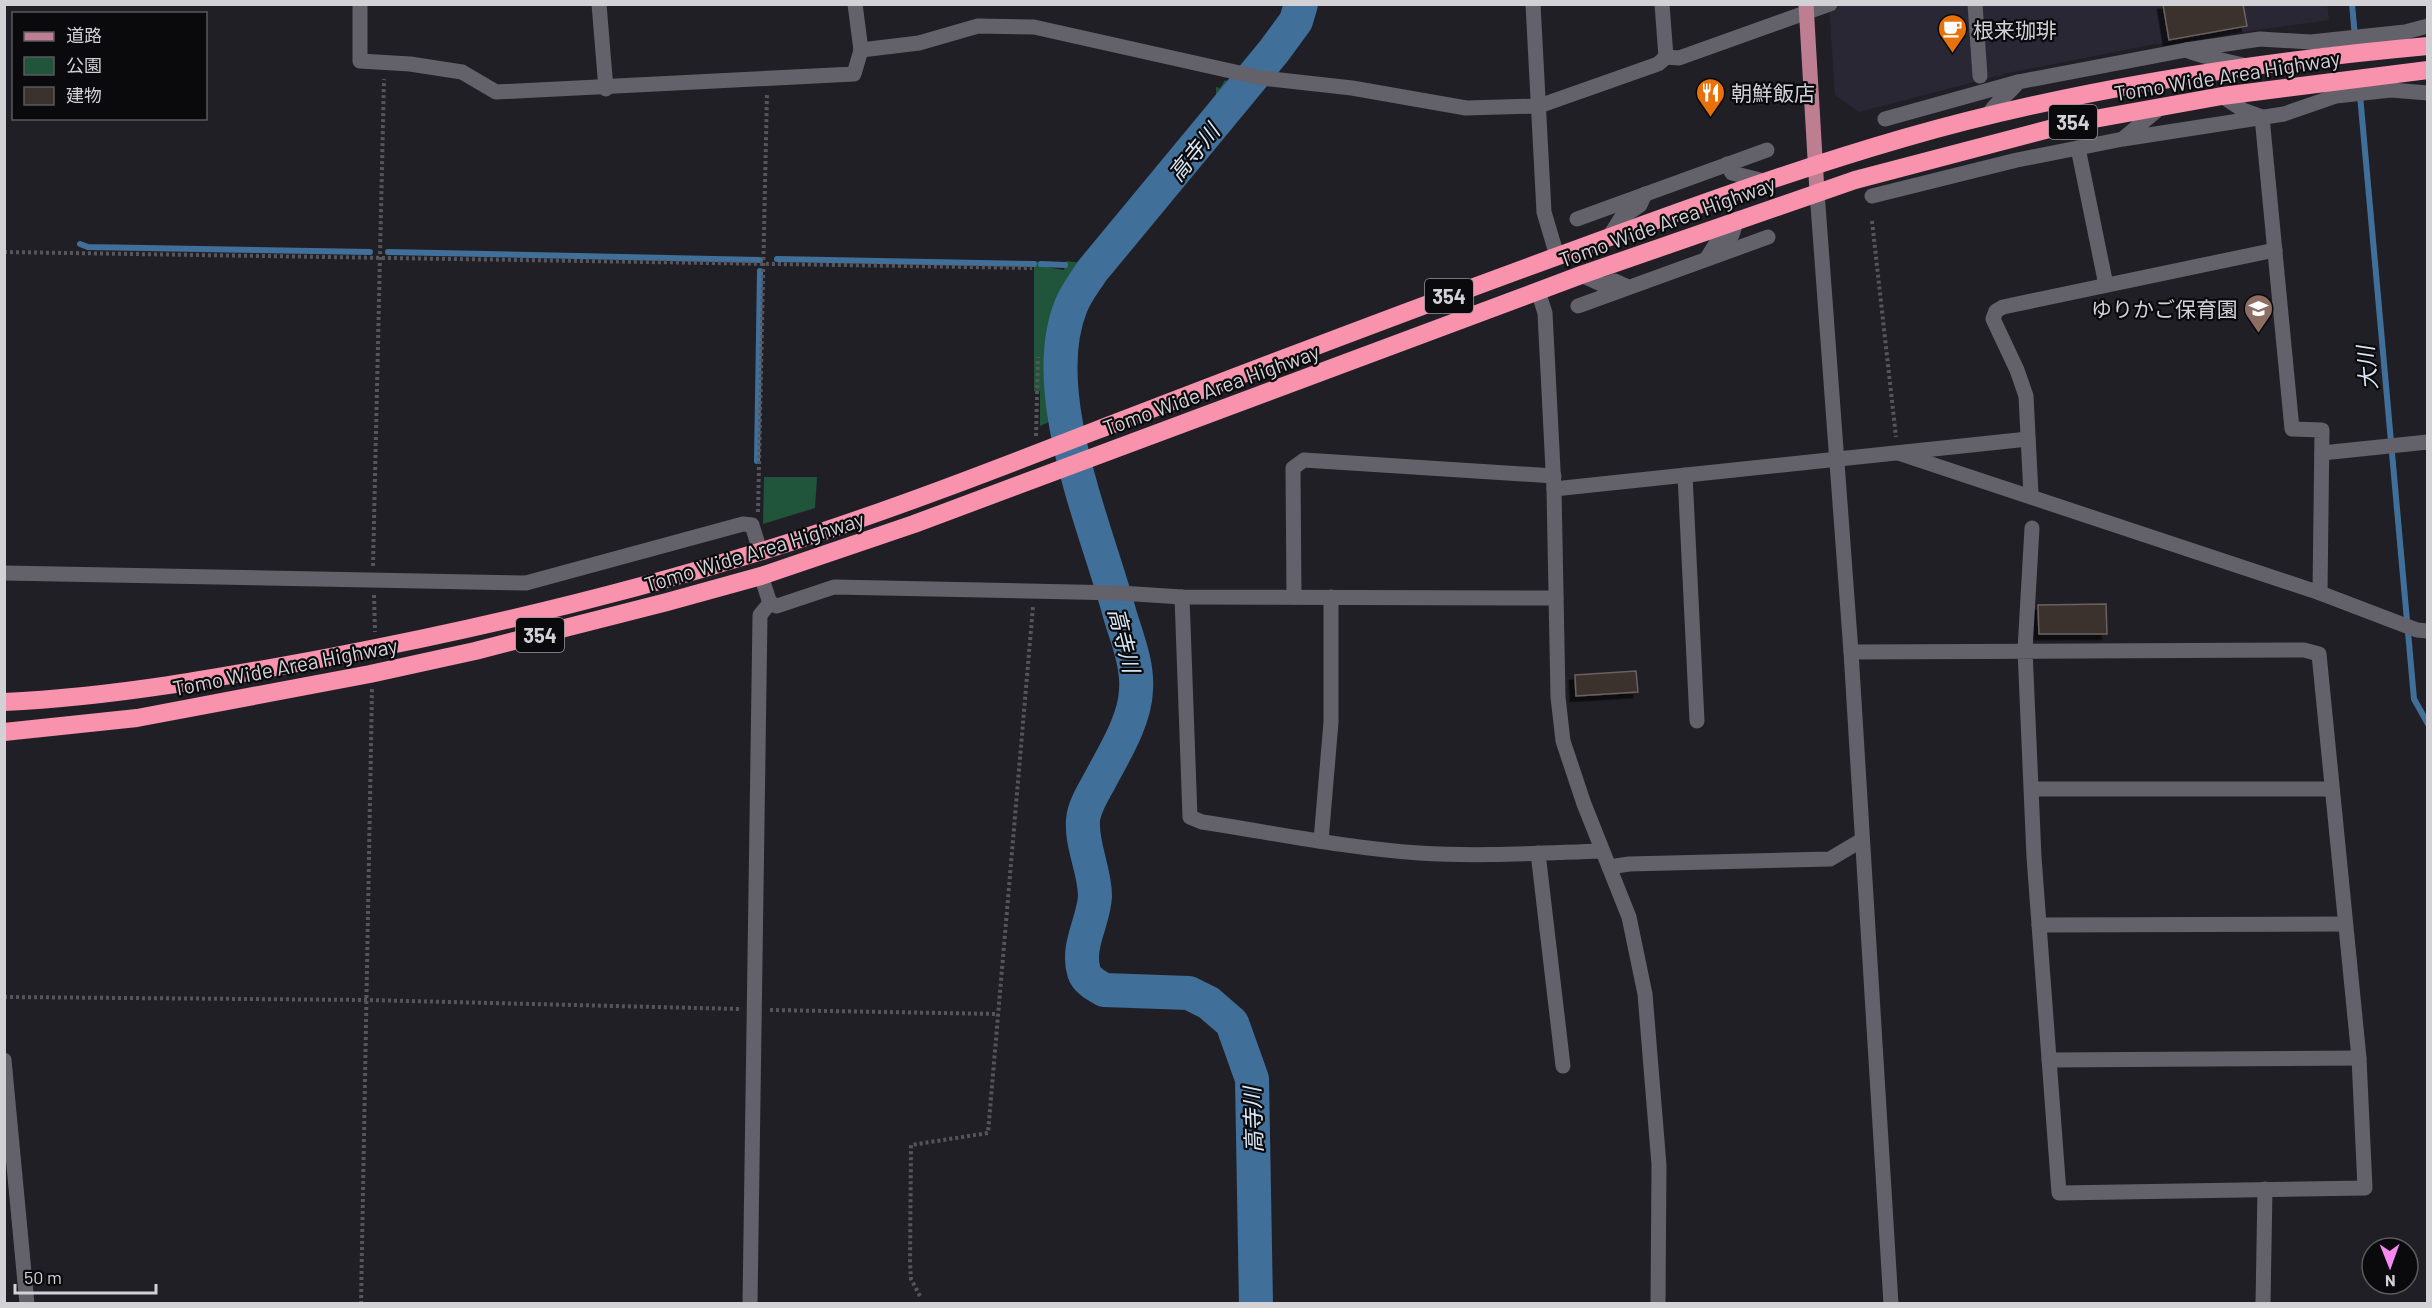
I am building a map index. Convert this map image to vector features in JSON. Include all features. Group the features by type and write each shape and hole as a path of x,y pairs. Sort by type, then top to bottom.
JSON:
{"highway":[{"name":"Tomo Wide Area Highway","path":"4,702 135,689 253,671 472,629 568,605 760,551 894,506 1609,237 1764,181 1910,136 1988,116 2147,83 2249,67 2331,48 2386,42 2427,46"},
{"name":"Tomo Wide Area Highway","path":"4,732 137,718 358,676 573,627 761,576 914,524 1581,275 1817,192 1982,144 2072,123 2222,96 2390,82 2427,70"}],"main road":[{"path":"1806,8 1817,192"}],"street":[{"path":"360,4 360,61 462,72 496,92 768,81 854,74 861,51 855,4"},
{"path":"599,4 606,89"},
{"path":"1533,4 1544,212 1557,256"},
{"path":"1662,4 1666,57"},
{"path":"861,51 919,43 978,26 1034,27 1262,78 1352,88 1446,107 1539,106 1658,64 1666,57 1679,58 1806,8 1830,4"},
{"path":"1975,4 1980,76"},
{"path":"2386,42 2427,26"},
{"path":"1885,119 2018,82 2186,50 2260,39 2311,42 2331,48"},
{"path":"2186,50 2204,58 2223,59 2249,67"},
{"path":"1988,116 1996,102 2010,94 2018,82"},
{"path":"2390,82 2427,93"},
{"path":"1872,196 2017,160 2123,139 2284,114 2335,88"},
{"path":"2222,96 2242,110 2262,117"},
{"path":"2123,139 2162,107"},
{"path":"2262,117 2292,429 2322,430 2320,593"},
{"path":"1982,144 1993,154 2007,154 2017,160"},
{"path":"2078,148 2106,285"},
{"path":"1577,219 1767,150"},
{"path":"1727,164 1732,172 1764,181"},
{"path":"1817,192 1851,652 1891,1304"},
{"path":"1609,237 1621,218 1640,206 1645,194"},
{"path":"1707,258 1717,242 1732,235 1737,219"},
{"path":"1578,306 1768,237"},
{"path":"2031,495 2026,396 2017,370 1993,319 1996,311 2003,307 2275,250"},
{"path":"1581,275 1603,285 1615,281 1628,287"},
{"path":"1538,291 1545,307 1554,482 1558,697 1563,741 1602,851 1629,917 1645,994 1659,1165 1658,1304"},
{"path":"1294,597 1293,468 1304,460 1554,482 1685,476 2028,439"},
{"path":"2322,453 2427,442"},
{"path":"1898,453 2031,495 2320,593 2417,630 2427,631"},
{"path":"1685,476 1697,721"},
{"path":"4,573 526,583 743,524 752,525 760,551"},
{"path":"1851,652 2025,650 2304,650 2319,654 2359,1058 2365,1188 2059,1193 2039,925 2025,650 2032,528"},
{"path":"761,576 770,603 777,606 834,587 1032,593 1120,593 1182,597 1556,598"},
{"path":"1182,597 1190,818 1321,841 1419,853 1602,851"},
{"path":"1321,841 1331,722 1330,597"},
{"path":"750,1304 760,615 770,603"},
{"path":"2032,789 2331,789"},
{"path":"1609,867 1641,864 1830,859 1862,840"},
{"path":"1538,853 1563,1066"},
{"path":"2039,925 2345,924"},
{"path":"2049,1060 2359,1058"},
{"path":"4,1060 27,1304"},
{"path":"2263,1304 2265,1189"}],"path":[{"path":"378,648 374,619 373,580 385,63"},
{"path":"752,525 758,513 768,81"},
{"path":"1872,221 1898,453"},
{"path":"4,252 1032,268"},
{"path":"1038,357 1036,432 1047,449"},
{"path":"920,1296 911,1279 910,1263 911,1145 988,1133 1033,605 1032,593"},
{"path":"361,1304 373,703"},
{"path":"4,997 367,1000 998,1014"}],"shaded area":[{"path":"2327,4 2329,20 2150,45 2008,73 1859,112 1835,95 1829,5"}],"green space":[{"path":"1225,80 1234,84 1084,270 1066,297 1058,318 1052,362 1053,392 1058,418 1040,426 1040,391 1034,391 1034,261 1040,262 1041,266 1064,270 1066,261 1082,263 1216,98 1216,87 1220,88"},
{"path":"764,477 817,477 815,508 763,524"}],"building":[{"path":"2163,4 2243,4 2247,26 2169,40"},
{"path":"2106,604 2107,634 2039,634 2038,605"},
{"path":"1636,671 1638,692 1576,696 1575,675"}],"waterway":[{"name":"高寺川","path":"1256,1304 1252,1079 1232,1023 1209,1003 1189,993 1104,990 1090,981 1084,972 1082,953 1095,896 1084,839 1083,820 1089,800 1128,726 1135,702 1136,681 1131,652 1085,502 1065,419 1061,378 1062,340 1071,306 1092,271 1274,51 1296,21 1301,4"},
{"name":"大川","path":"2352,4 2355,37"},
{"name":"大川","path":"2360,95 2414,699 2428,724"},
{"path":"80,244 88,247 370,252"},
{"path":"388,252 760,260"},
{"path":"777,259 1034,264"},
{"path":"1041,264 1065,265"},
{"path":"757,461 760,271"}],"place":[{"name":"根来珈琲","path":"1952,54"},
{"name":"朝鮮飯店","path":"1710,118"},
{"name":"ゆりかご保育園","path":"2259,334"}]}
